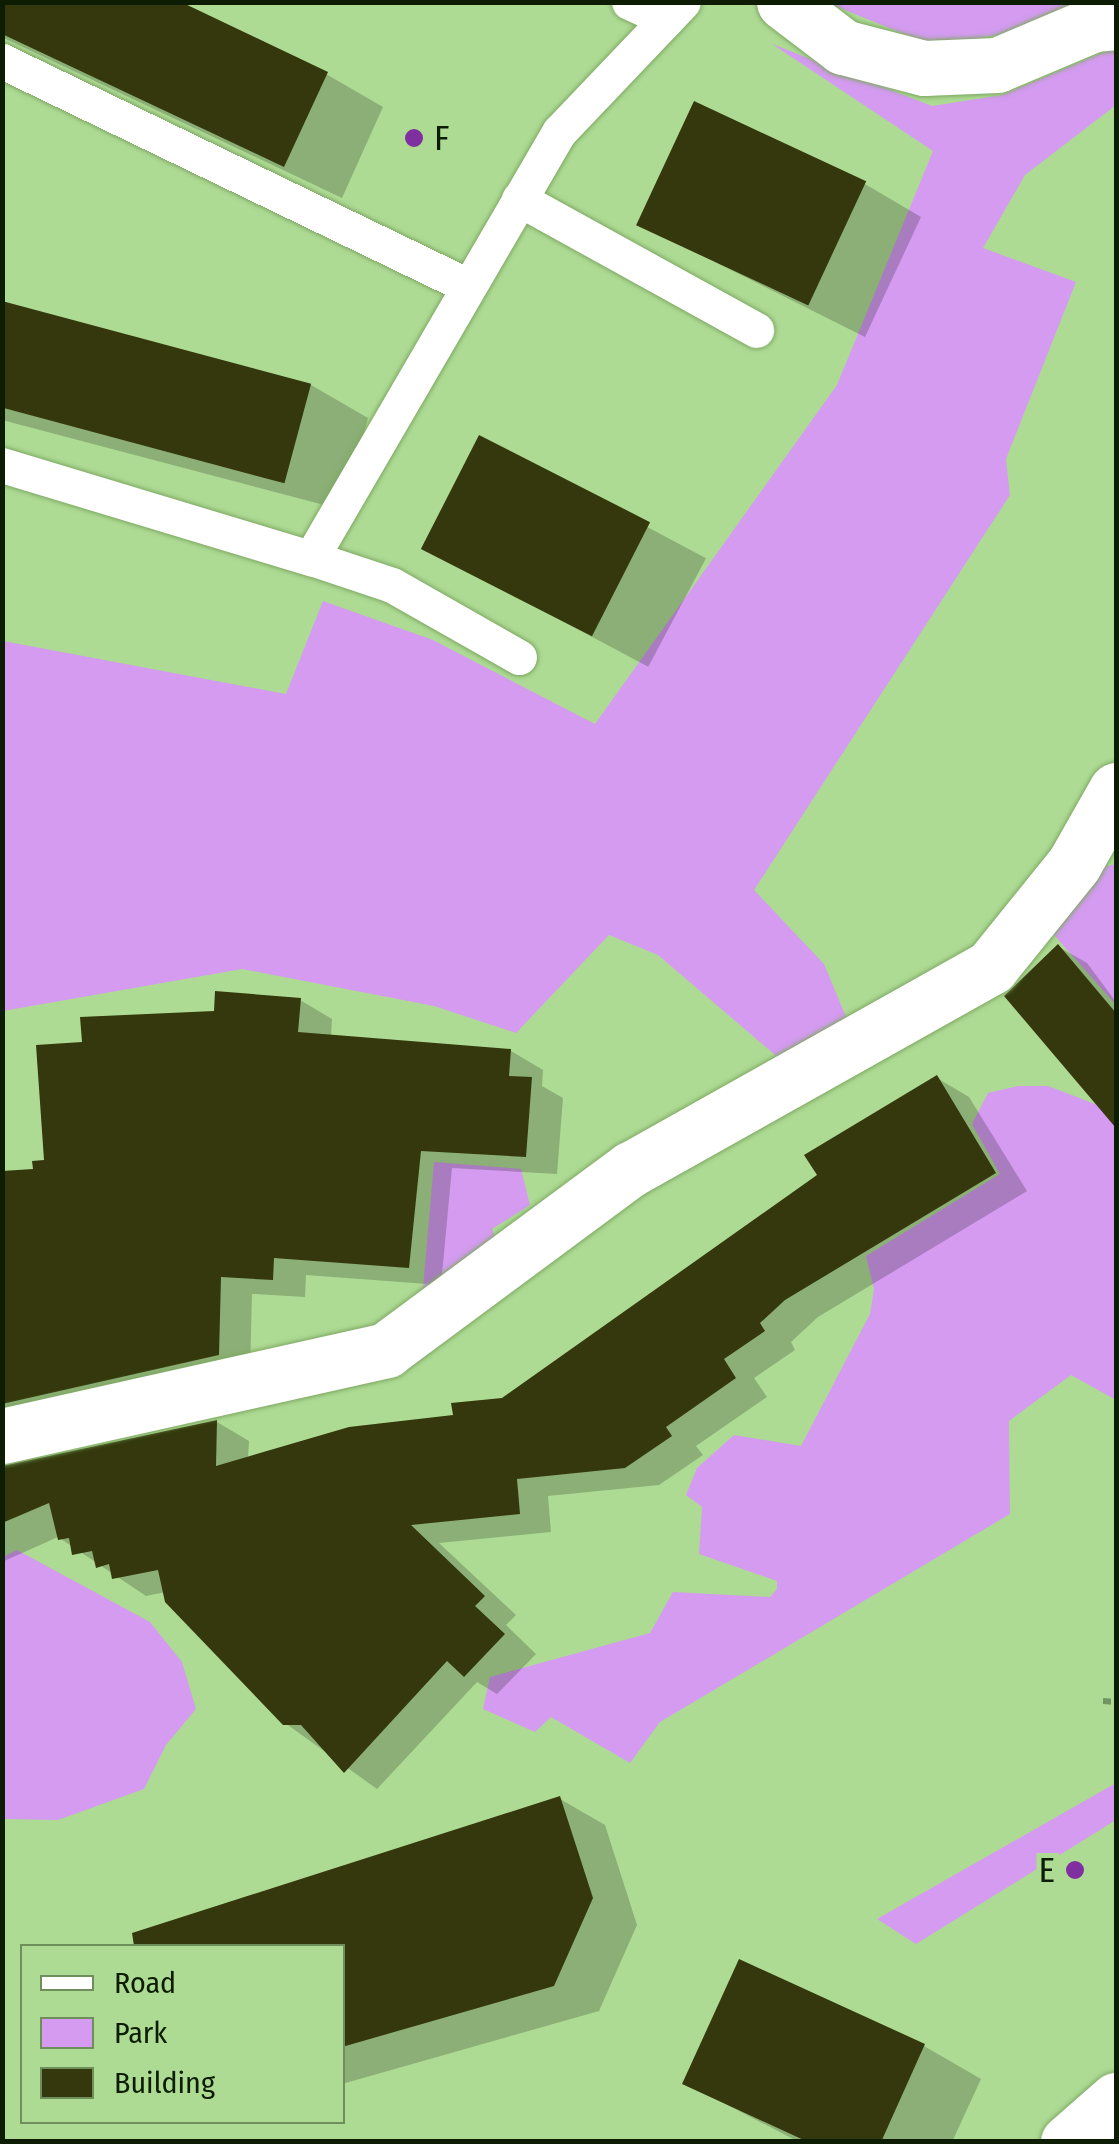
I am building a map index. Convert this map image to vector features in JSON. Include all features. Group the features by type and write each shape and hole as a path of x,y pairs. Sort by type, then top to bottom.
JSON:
{"street":[{"path":"784,2 843,47 924,68 998,65 1094,24 1116,22"},
{"path":"2,1436 386,1350 631,1169 991,966 1074,864 1116,790"},
{"path":"1068,2142 1116,2100"}],"lane":[{"path":"628,2 674,11"},
{"path":"311,558 560,131 674,11"},
{"path":"2,61 468,286"},
{"path":"519,199 756,330"},
{"path":"2,465 392,585 519,657"}],"path":[{"path":"1103,1701 1116,1702"}],"green space":[{"path":"828,3 1101,3 1026,30 933,46"},
{"path":"772,44 932,106 1002,95 1116,47 1116,105 1025,175 983,248 1076,282 1006,459 1010,495 754,890 824,964 847,1019 781,1060 658,955 609,935 516,1033 434,1006 242,969 3,1011 3,641 286,694 323,601 433,640 595,724 837,385 933,151"},
{"path":"1116,864 1116,1005 1047,927 1098,868"},
{"path":"1018,1086 1048,1086 1116,1112 1116,1400 1071,1375 1009,1421 1010,1514 660,1722 630,1763 551,1717 535,1732 483,1709 490,1677 650,1633 673,1592 770,1597 777,1589 777,1581 699,1554 702,1507 686,1495 697,1468 734,1435 801,1446 870,1314 874,1289 866,1256 1000,1174 972,1124 988,1093"},
{"path":"434,1162 521,1169 530,1205 492,1229 497,1242 422,1300"},
{"path":"17,1550 150,1622 182,1662 196,1709 166,1745 144,1789 58,1820 3,1819 3,1557"},
{"path":"1116,1783 1116,1820 916,1944 877,1919"}],"building":[{"path":"2,2 181,2 328,72 284,167 2,34"},
{"path":"694,101 866,181 808,305 636,225"},
{"path":"2,301 311,384 284,483 2,408"},
{"path":"479,435 650,522 592,636 421,549"},
{"path":"1058,944 1116,1013 1116,1128 1004,996"},
{"path":"215,991 301,998 298,1032 511,1049 509,1076 532,1077 526,1157 421,1151 409,1268 274,1258 273,1280 221,1277 219,1355 2,1404 2,1171 33,1169 32,1161 44,1160 36,1045 82,1042 80,1017 214,1011"},
{"path":"937,1075 996,1173 785,1300 760,1323 765,1331 724,1359 736,1378 666,1427 672,1436 625,1468 517,1479 520,1514 411,1525 485,1596 475,1606 505,1634 464,1677 447,1661 344,1773 301,1725 283,1725 165,1602 158,1570 112,1579 109,1564 96,1568 92,1551 72,1555 69,1538 58,1540 49,1503 2,1523 2,1466 217,1420 216,1466 349,1427 453,1415 451,1403 502,1398 817,1175 804,1155"},
{"path":"560,1796 593,1898 554,1986 345,2046 345,1944 134,1944 132,1933"},
{"path":"739,1959 925,2044 881,2142 808,2142 682,2084"}],"place":[{"name":"F","path":"414,138"},
{"name":"E","path":"1075,1870"}]}
